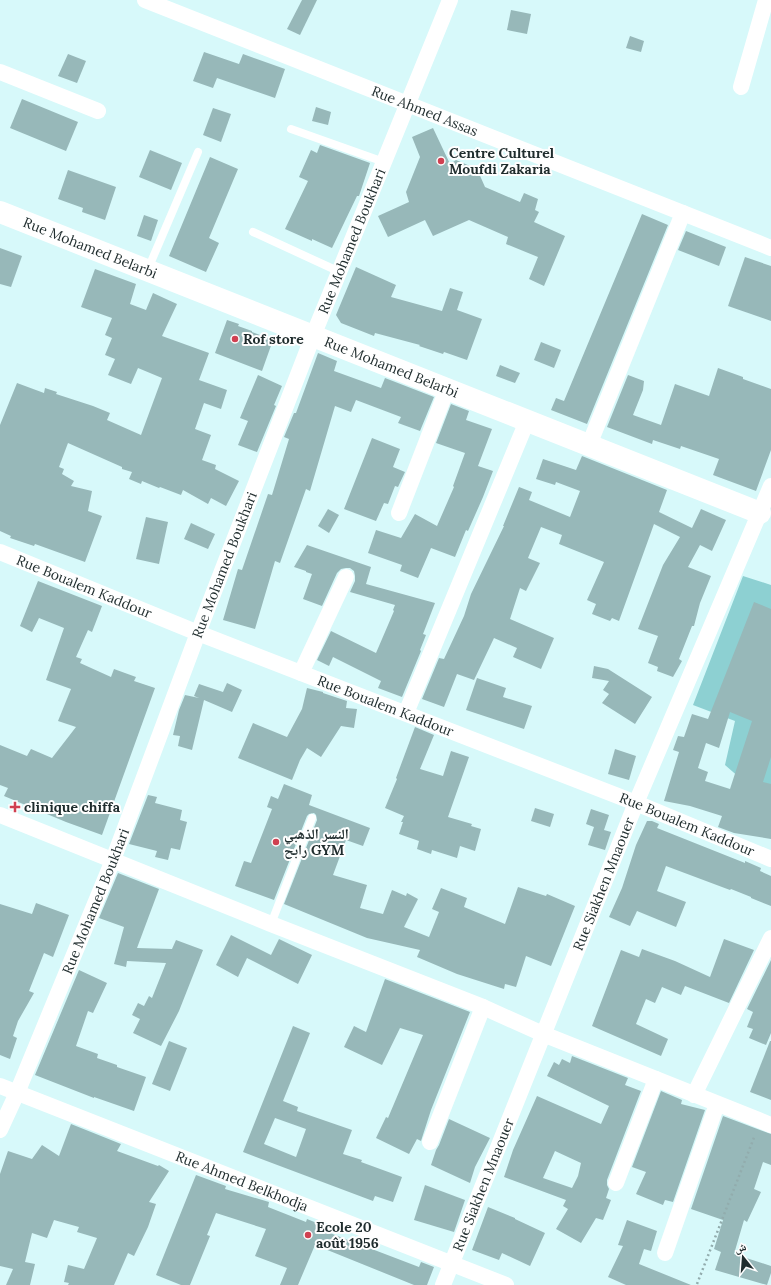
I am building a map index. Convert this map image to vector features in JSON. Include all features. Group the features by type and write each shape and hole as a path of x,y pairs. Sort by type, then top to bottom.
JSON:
{"street":[{"name":"Rue Ahmed Assas","path":"145,0 771,248"},
{"name":"Rue Mohamed Boukhari","path":"0,1130 17,1093 113,860 198,633 313,336 450,0"},
{"path":"741,87 766,0"},
{"path":"0,72 98,111"},
{"name":"Rue Mohamed Belarbi","path":"0,212 760,513"},
{"path":"589,445 683,213"},
{"path":"399,513 447,389"},
{"path":"406,714 527,421"},
{"name":"Rue Siakhen Mnaouer","path":"443,1285 636,803 771,486"},
{"name":"Rue Boualem Kaddour","path":"0,552 198,633 636,803 771,859"},
{"path":"301,673 346,577"},
{"path":"0,815 483,1007 543,1034 766,1123"},
{"path":"694,1095 771,938"},
{"path":"430,1142 483,1007"},
{"path":"616,1183 656,1079"},
{"name":"Rue Ahmed Belkhodja","path":"0,1086 506,1285"},
{"path":"665,1253 717,1104"}],"lane":[{"path":"291,129 384,162"},
{"path":"148,270 198,152"},
{"path":"253,232 340,272"},
{"path":"271,924 312,818"}],"path":[{"path":"697,1284 766,1123"}],"shaded area":[{"path":"743,576 771,585 771,805 725,765 735,721 693,705"}],"building":[{"path":"302,0 317,0 300,35 287,29"},
{"path":"511,10 531,14 527,34 507,30"},
{"path":"630,36 644,41 641,52 626,48"},
{"path":"204,52 239,64 243,54 285,69 275,98 217,78 213,88 193,81"},
{"path":"68,54 86,61 77,83 58,76"},
{"path":"22,99 78,122 66,151 10,128"},
{"path":"316,107 331,112 328,125 312,121"},
{"path":"213,108 231,114 221,142 203,135"},
{"path":"433,128 450,164 456,160 477,169 485,187 520,202 524,193 538,199 535,210 539,212 534,222 565,236 544,286 529,279 538,257 506,244 508,237 469,220 433,236 425,220 388,237 378,216 409,202 406,192 420,157 412,137"},
{"path":"320,145 370,163 359,196 357,196 332,248 285,229 308,181 299,177 311,150 317,153"},
{"path":"150,150 182,163 171,190 139,177"},
{"path":"210,157 238,169 209,238 219,243 206,272 169,256"},
{"path":"68,170 116,187 105,220 82,212 83,208 58,199"},
{"path":"642,214 668,225 587,424 551,410 556,398 564,401"},
{"path":"144,215 158,220 151,241 137,236"},
{"path":"686,231 726,247 719,266 678,250"},
{"path":"0,248 22,256 11,287 0,284"},
{"path":"745,257 771,266 771,321 728,306"},
{"path":"356,267 396,285 391,297 442,311 450,288 463,292 457,310 482,319 467,360 375,333 374,336 341,323 336,315"},
{"path":"95,269 136,284 130,304 146,310 153,293 177,304 162,336 209,353 199,380 227,390 221,409 204,403 195,429 211,435 202,460 216,465 215,469 239,481 226,506 211,498 208,504 183,490 181,495 142,481 141,484 129,479 132,472 122,469 122,467 68,443 59,467 64,469 62,474 74,481 71,486 92,491 88,511 102,516 85,562 35,544 34,546 10,538 11,536 0,531 0,425 17,383 44,393 45,388 57,392 56,394 110,413 107,420 141,435 162,378 138,368 131,384 108,375 115,359 105,355 112,338 105,335 112,318 81,307"},
{"name":"Rof store","path":"227,320 273,340 262,371 215,353"},
{"path":"541,342 561,350 554,368 534,360"},
{"path":"318,353 337,361 334,371 381,388 385,378 434,397 420,431 398,423 401,417 356,400 351,412 335,406 310,491 306,489 280,563 275,561 255,629 223,620 238,569 242,570 268,494 272,495 289,439 284,437 294,413 296,413"},
{"path":"500,365 520,373 515,383 496,376"},
{"path":"718,368 771,389 771,450 756,491 713,475 719,459 681,446 680,449 653,440 652,444 607,427 628,375 644,381 643,390 633,415 661,425 675,384 709,396"},
{"path":"258,375 282,386 274,405 276,406 257,452 238,445 248,421 240,418"},
{"path":"451,404 469,411 466,420 492,429 478,466 493,471 468,531 466,530 455,557 431,548 418,578 400,571 402,565 368,553 376,530 401,538 415,514 437,526 454,487 453,486 465,453 436,443"},
{"path":"372,438 400,449 393,467 405,472 398,487 395,486 388,504 384,503 376,521 344,509"},
{"path":"582,456 667,490 659,512 692,528 701,509 726,520 712,551 700,545 688,567 711,576 700,603 694,626 692,626 679,659 682,661 673,677 657,671 658,667 648,663 658,636 638,629 663,565 680,537 654,524 619,621 612,618 610,621 592,614 596,604 587,600 604,562 559,544 562,535 541,527 528,558 540,563 526,591 520,588 510,619 554,638 541,669 513,657 517,648 494,638 474,680 457,674 444,707 422,699 439,658 444,659 464,616 471,594 504,526 519,487 532,492 529,500 570,517 580,491 556,482 555,485 536,479 543,459 576,470"},
{"path":"328,509 339,515 329,533 318,526"},
{"path":"146,517 168,522 159,564 136,559"},
{"path":"191,523 215,534 208,549 184,539"},
{"path":"307,545 371,567 366,584 435,603 423,634 426,635 420,650 421,651 402,697 378,688 381,681 333,657 329,666 317,660 331,631 376,653 394,611 395,605 350,592 355,581 355,576 354,571 350,568 341,569 337,573 322,606 303,599 312,574 294,567"},
{"path":"38,581 102,606 92,632 88,630 76,657 82,659 80,663 111,677 114,669 136,677 134,681 155,688 102,835 66,822 4,796 8,788 0,785 0,745 27,756 31,749 52,758 76,727 58,721 71,689 46,680 64,628 39,618 32,632 20,626"},
{"path":"754,602 771,609 771,757 763,782 771,784 771,839 734,833 718,827 722,816 690,806 664,801 679,752 673,750 678,736 684,737 692,714 708,719","holes":["730,712 752,721 730,789 705,781 708,772 698,768 706,743 719,748"]},
{"path":"594,666 608,669 652,697 635,724 602,703 609,694 603,690 609,681 592,678"},
{"path":"477,678 506,688 503,697 532,706 524,729 466,710"},
{"path":"227,683 242,690 232,712 204,700 192,750 178,746 180,736 173,735 179,710 185,695 199,698 194,696 199,684 223,692"},
{"path":"307,688 347,701 346,708 357,709 354,728 341,726 321,757 307,748 300,760 292,780 238,758 253,723 287,737 302,709"},
{"path":"415,727 434,735 420,769 443,776 451,751 469,757 448,817 472,824 471,826 481,829 475,851 460,846 457,858 432,850 431,854 417,849 419,841 399,834 403,822 401,822 404,816 385,808"},
{"path":"615,749 636,756 629,780 608,774"},
{"path":"284,784 312,795 309,805 370,828 363,846 346,840 333,875 367,885 360,908 383,914 392,890 406,896 407,893 418,899 404,927 429,937 439,912 432,909 441,888 467,898 464,907 505,924 518,887 546,896 547,894 575,906 551,966 526,956 516,987 505,984 504,989 457,974 417,957 420,950 367,938 284,904 317,820 314,813 307,816 274,900 235,886 244,861 251,863 272,809 267,807 271,796 278,799"},
{"path":"148,795 157,797 155,803 182,810 180,820 187,822 180,850 171,848 168,860 155,857 157,851 129,844"},
{"path":"535,808 554,814 550,827 531,821"},
{"path":"591,809 609,815 604,830 611,832 605,850 588,845 594,827 586,824"},
{"path":"647,821 652,821 659,824 657,828 761,868 760,871 771,876 771,906 731,889 730,890 666,866 657,891 686,902 676,927 637,911 630,926 609,917 622,888 636,845"},
{"path":"118,873 159,889 137,948 172,949 176,940 203,950 179,1011 161,1046 133,1033 140,1019 132,1015 138,1003 144,1006 149,996 152,998 166,963 127,961 126,967 114,964 124,927 99,918"},
{"path":"36,903 69,915 53,957 44,953 29,991 34,993 18,1021 13,1036 17,1038 10,1059 0,1055 0,904 32,914"},
{"path":"231,935 271,955 279,939 312,955 298,984 247,958 238,977 216,965"},
{"path":"724,939 754,950 729,1003 685,986 681,995 662,987 655,1003 646,999 636,1024 668,1039 661,1056 592,1026 621,950 639,957 642,949 675,961 710,977"},
{"path":"771,960 771,1033 766,1045 749,1038 753,1029 747,1027 753,1012 747,1009"},
{"path":"79,970 107,983 93,1013 88,1011 76,1046 98,1054 97,1058 117,1065 117,1067 146,1077 134,1111 94,1098 35,1075"},
{"path":"385,979 470,1012 431,1110 421,1141 417,1139 409,1154 376,1138 386,1117 388,1118 423,1035 400,1028 382,1065 344,1047 354,1026 366,1032"},
{"path":"293,1026 310,1033 283,1101 298,1107 297,1111 352,1130 343,1154 362,1160 361,1162 402,1177 393,1202 375,1196 373,1201 243,1152","holes":["275,1118 306,1129 296,1157 264,1144"]},
{"path":"169,1041 187,1048 170,1091 152,1084"},
{"path":"771,1041 771,1100 750,1092"},
{"path":"572,1056 628,1078 625,1085 641,1091 607,1180 609,1189 606,1198 611,1200 603,1220 596,1218 581,1243 556,1229 568,1209 563,1206 566,1200 504,1177 513,1150 537,1096 601,1124 609,1106 547,1076 554,1062 559,1065 562,1059 570,1063","holes":["555,1151 581,1163 578,1176 572,1188 543,1178"]},
{"path":"661,1091 682,1100 681,1104 705,1110 673,1202 665,1200 663,1205 636,1194 646,1172 632,1167"},
{"path":"723,1116 771,1134 771,1165 763,1162 754,1189 761,1192 747,1222 744,1220 734,1254 771,1266 771,1273 767,1285 715,1270 721,1252 714,1249 723,1220 691,1209"},
{"path":"449,1119 490,1138 475,1167 470,1183 431,1165"},
{"path":"71,1124 121,1144 117,1151 158,1166 159,1165 169,1171 149,1202 156,1204 148,1227 134,1256 128,1253 114,1285 68,1285 69,1283 64,1282 68,1265 84,1269 97,1238 77,1232 79,1227 54,1220 47,1238 32,1233 25,1262 35,1264 30,1285 6,1285 13,1269 0,1266 0,1174 8,1151 32,1159 42,1145 59,1156"},
{"path":"196,1175 226,1186 225,1189 269,1202 268,1207 306,1222 307,1219 324,1226 322,1230 419,1267 421,1262 434,1267 427,1285 414,1285 315,1245 298,1285 280,1285 287,1268 255,1256 266,1229 216,1213 207,1235 210,1236 190,1285 181,1285 156,1275"},
{"path":"425,1185 465,1200 454,1232 414,1220"},
{"path":"488,1207 545,1233 530,1266 502,1253 499,1260 472,1250"},
{"path":"627,1220 657,1231 651,1251 644,1249 639,1264 691,1285 626,1285 608,1277 623,1246 618,1245"}],"place":[{"name":"Centre Culturel Moufdi Zakaria","path":"441,161"},
{"name":"Rof store","path":"235,339"},
{"name":"clinique chiffa","path":"15,807"},
{"name":"النسر الذهبي رابح GYM","path":"276,842"},
{"name":"Ecole 20 août 1956","path":"308,1235"}]}
